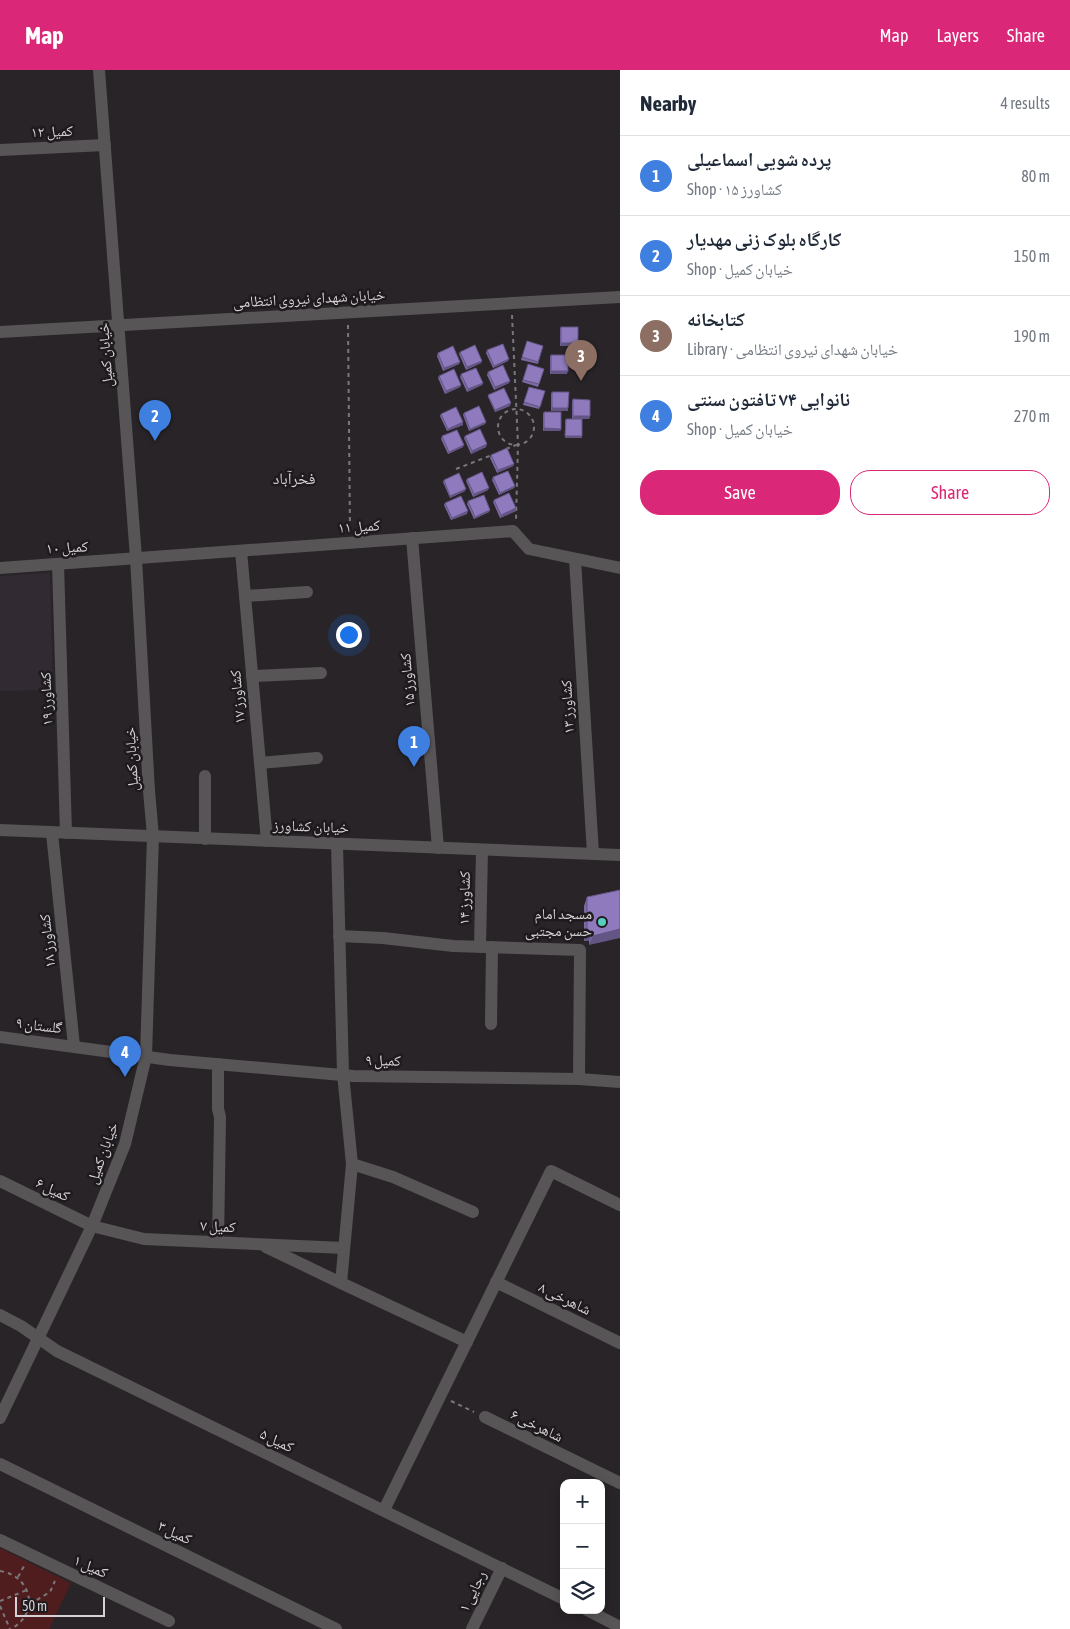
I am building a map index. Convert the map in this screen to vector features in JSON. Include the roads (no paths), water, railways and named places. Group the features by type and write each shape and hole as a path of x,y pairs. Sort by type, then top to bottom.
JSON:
{"street":[{"name":"خیابان کمیل","path":"0,1418 40,1338 92,1226 125,1144 146,1056 153,836 148,782 136,558 99,70"},
{"name":"کمیل ۱۲","path":"0,150 105,145"},
{"name":"خیابان شهدای نیروی انتظامی","path":"0,332 620,297"},
{"name":"کمیل ۱۱","path":"136,558 513,531 528,549 575,559"},
{"name":"کشاورز ۱۵","path":"412,538 438,848"},
{"name":"کشاورز ۱۷","path":"241,551 267,841"},
{"name":"کمیل ۱۰","path":"0,568 136,558"},
{"path":"575,559 620,568"},
{"name":"کشاورز ۱۳","path":"575,559 593,854"},
{"name":"کشاورز ۱۹","path":"58,564 66,833"},
{"path":"245,596 307,592"},
{"path":"252,676 321,673"},
{"path":"260,763 317,758"},
{"path":"205,776 205,838"},
{"name":"خیابان کشاورز","path":"0,830 620,855"},
{"name":"کشاورز ۱۸","path":"52,832 74,1046"},
{"path":"337,844 343,1074 352,1164 341,1283"},
{"name":"کشاورز ۱۴","path":"482,850 491,1024"},
{"path":"340,936 383,938 453,946 580,950 579,1079"},
{"name":"گلستان ۹","path":"0,1037 146,1056"},
{"name":"کمیل ۹","path":"146,1056 353,1076 579,1079 620,1082"},
{"path":"218,1064 218,1109 220,1117 218,1242"},
{"path":"352,1164 393,1177 473,1212"},
{"path":"384,1510 551,1171 620,1205"},
{"name":"کمیل ۶","path":"0,1181 92,1226"},
{"name":"کمیل ۷","path":"92,1226 144,1239 344,1248"},
{"path":"262,1244 467,1342"},
{"name":"شاهرخی ۸","path":"496,1282 620,1343"},
{"name":"کمیل ۵","path":"0,1315 22,1326 57,1351 560,1597"},
{"name":"شاهرخی ۶","path":"485,1418 620,1483"},
{"name":"کمیل ۳","path":"0,1464 336,1629"},
{"name":"کمیل ۱","path":"0,1540 170,1621"},
{"name":"رجایی ۱","path":"472,1629 502,1568"},
{"path":"595,1614 620,1626"}],"place":[{"name":"کتابخانه","path":"581,381"},
{"name":"کارگاه بلوک زنی مهدیار","path":"155,441"},
{"name":"پرده شویی اسماعیلی","path":"414,767"},
{"name":"مسجد امام حسن مجتبی","path":"602,922"},
{"name":"نانوایی ۷۴ تافتون سنتی","path":"125,1077"}],"district":[{"name":"فخرآباد","path":"294,478"}]}
